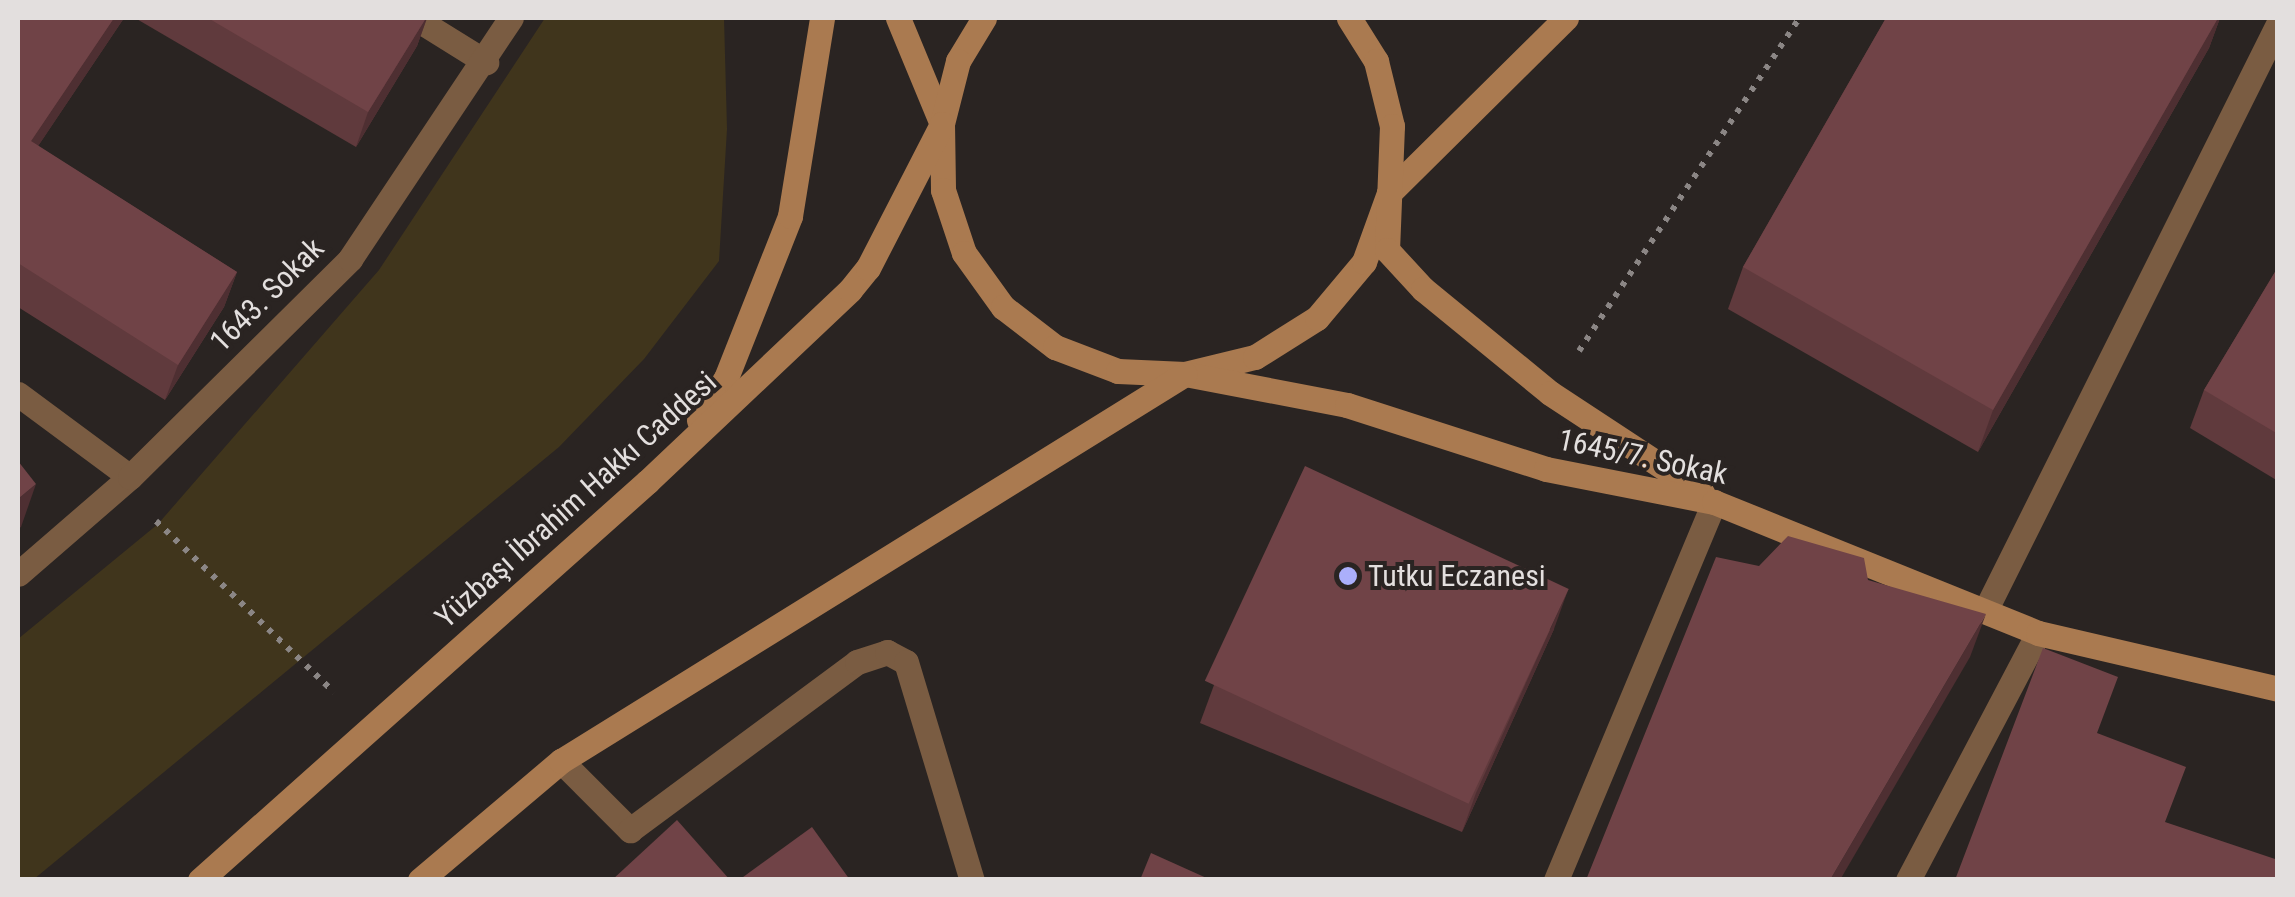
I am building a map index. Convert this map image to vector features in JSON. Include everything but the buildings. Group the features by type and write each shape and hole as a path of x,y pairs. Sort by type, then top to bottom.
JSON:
{"main road":[{"path":"678,454 726,378 790,216 822,18"},
{"path":"898,18 942,124"},
{"path":"984,18 958,61 942,124 943,190 964,253 1003,307 1055,347 1118,371 1184,374 1255,357 1317,318 1364,262 1389,193 1566,18"},
{"path":"1350,18 1376,61 1392,126 1387,250 1423,289 1550,393 1714,502"},
{"name":"Yüzbaşı İbrahim Hakkı Caddesi","path":"200,880 678,454 868,268 942,124"},
{"path":"420,880 561,761 1184,374"},
{"name":"1645/7. Sokak","path":"1184,374 1347,405 1546,470 1714,502 2038,633 2278,690"}],"street":[{"path":"415,18 486,62"},
{"name":"1643. Sokak","path":"18,574 130,477 350,259 486,62 510,18"},
{"path":"1985,611 2278,24"},
{"path":"18,394 130,477"},
{"path":"1556,880 1714,502"},
{"path":"1908,880 2038,633"},
{"path":"561,761 630,830 858,662 887,652 906,662 972,880"}],"path":[{"path":"1550,393 1799,18"},
{"path":"130,477 158,524 372,729"}],"shaded area":[{"path":"545,18 724,18 727,129 719,261 644,359 559,447 34,879 18,879 18,639 158,524 379,270"}],"place":[{"name":"Tutku Eczanesi","path":"1348,576"}]}
